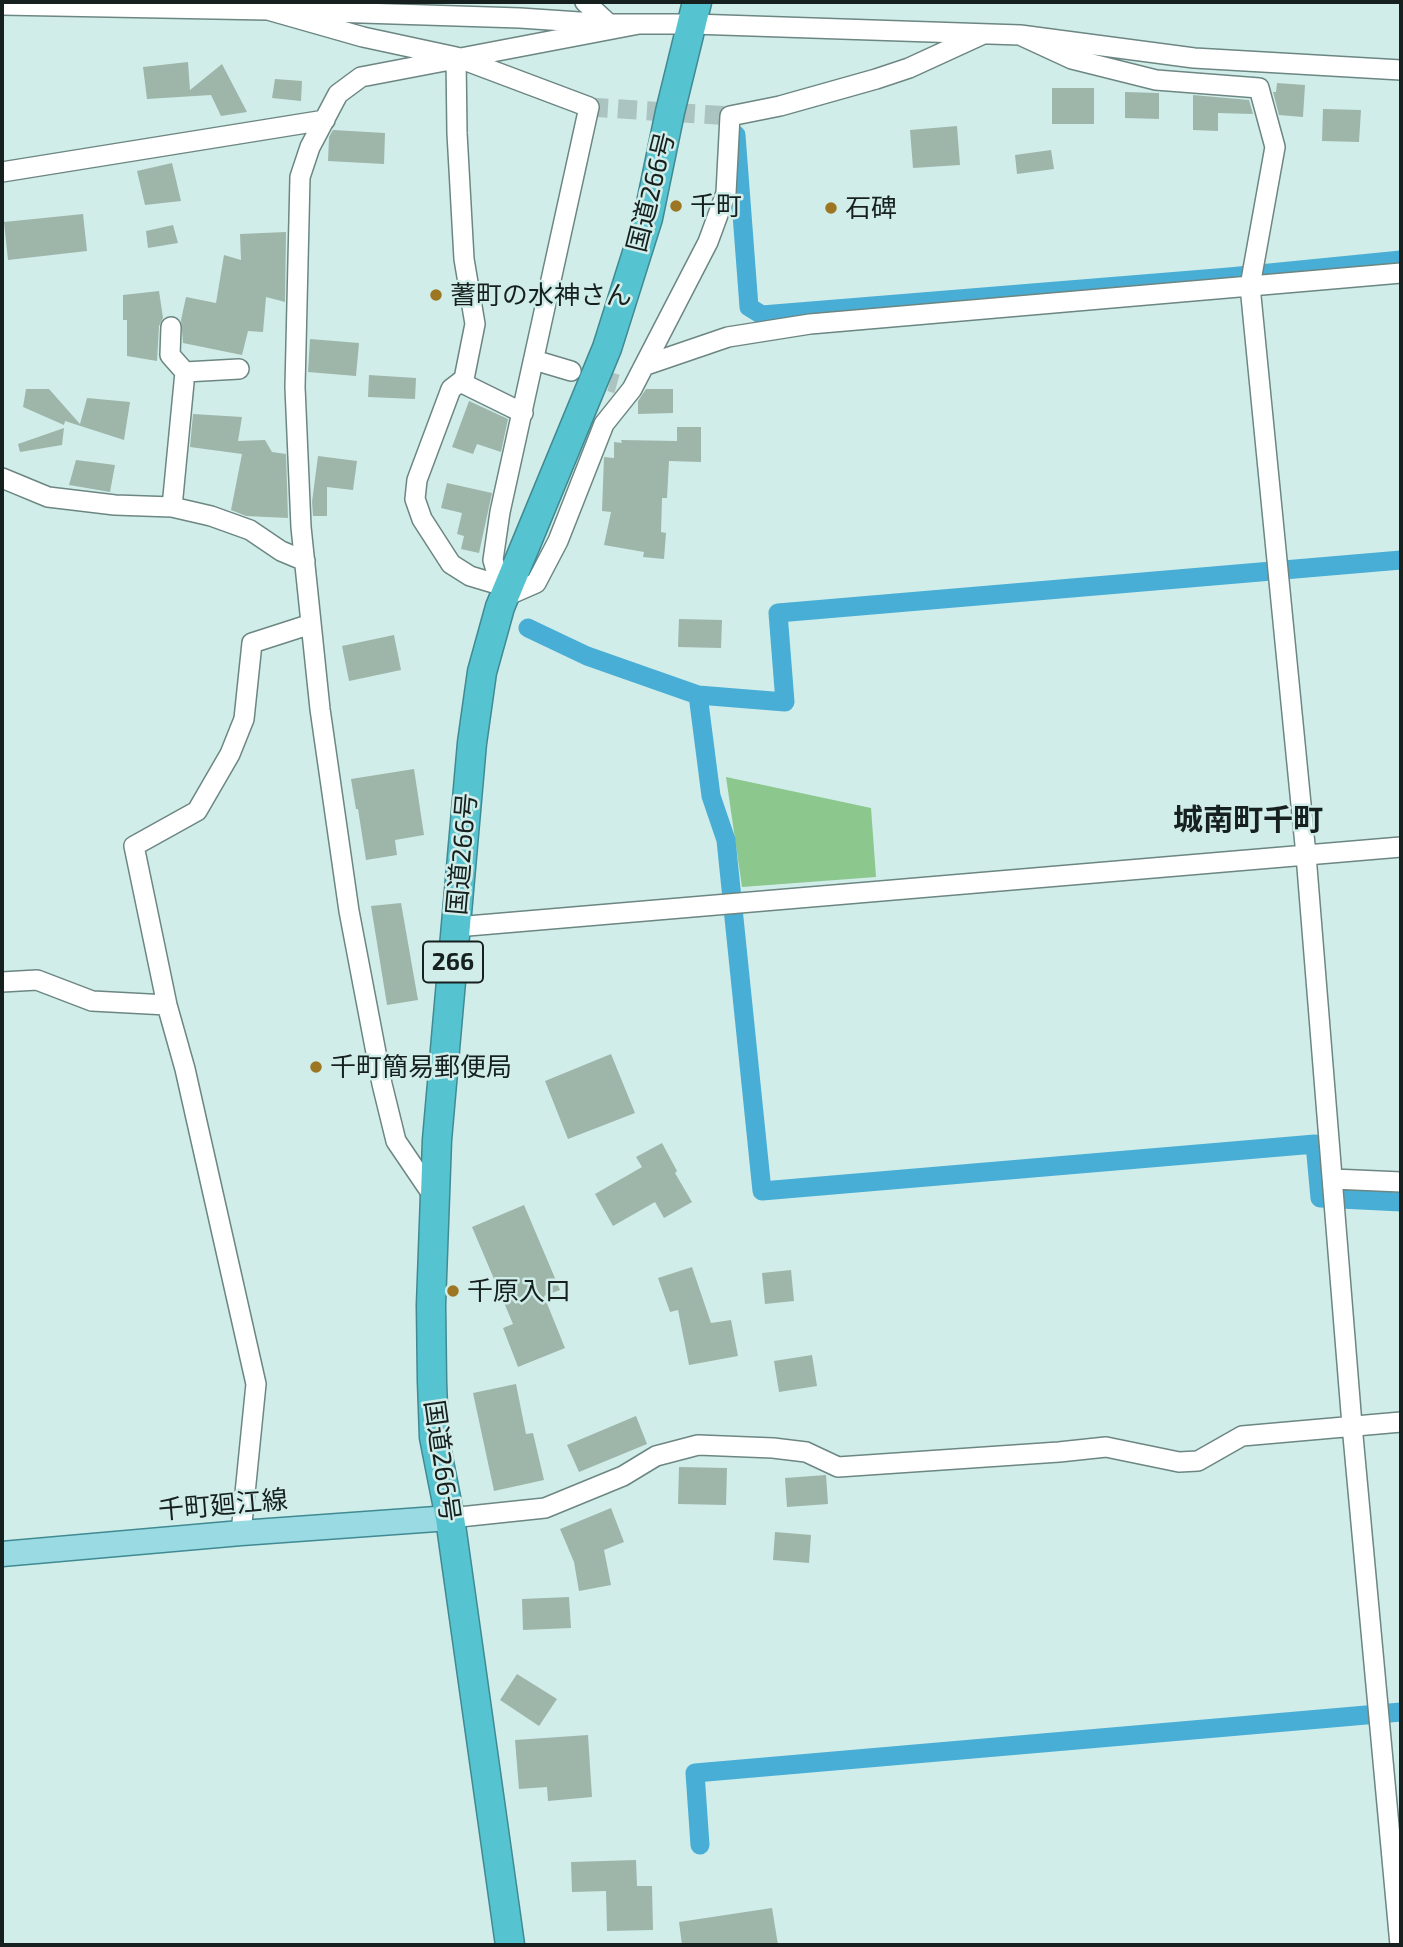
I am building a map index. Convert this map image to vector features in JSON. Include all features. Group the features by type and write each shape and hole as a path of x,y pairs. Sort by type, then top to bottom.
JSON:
{"highway":[{"name":"国道266号","path":"510,1945 450,1518 434,1437 431,1305 434,1198 472,743 482,672 502,591 607,348 648,218 670,112 695,12"}],"main road":[{"name":"千町廻江線","path":"2,1554 241,1532 450,1518"}],"street":[{"path":"585,2 609,24"},
{"path":"2,5 268,6 639,24"},
{"path":"268,6 363,37 456,57 589,107 500,512 494,560 502,591"},
{"path":"434,1198 396,1141 382,1084 347,897 320,709 301,527 295,387 300,177 310,147 338,94 360,77 695,12 914,31 1020,35 1194,58 1401,70"},
{"path":"456,57 464,259 475,324 464,379 451,388 417,480 415,499 422,519 451,564 502,591 536,583 558,541 604,424 625,387 646,365 708,242 721,209 728,175 730,116 780,106 876,79 909,68 981,35"},
{"path":"1020,35 1072,60 1156,80 1259,88 1275,147 1250,286 1306,855 1352,1425 1400,1945"},
{"path":"2,172 325,120"},
{"path":"646,365 728,337 810,324 1401,273"},
{"path":"171,327 170,355 185,372 172,508"},
{"path":"534,360 571,371"},
{"path":"185,372 239,369"},
{"path":"460,382 523,413"},
{"path":"2,478 48,497 102,504 172,508 211,516 250,530 281,551 305,561"},
{"path":"241,1532 256,1384 185,1069 167,1006 134,846 197,811 230,754 244,719 253,643 312,624"},
{"path":"456,927 1401,847"},
{"path":"2,982 37,980 92,1001 167,1006"},
{"path":"1333,1179 1401,1182"},
{"path":"450,1518 545,1508 623,1476 656,1457 698,1445 806,1452 838,1467 1106,1447 1179,1462 1198,1461 1242,1436 1401,1422"}],"green space":[{"path":"726,777 871,808 876,877 742,887"}],"building":[{"path":"188,62 190,90 222,64 247,112 221,116 211,95 147,99 143,67"},
{"path":"275,79 302,81 301,101 272,98"},
{"path":"1277,83 1305,85 1303,117 1279,115 1273,92 1276,92"},
{"path":"1052,88 1094,88 1094,124 1052,124"},
{"path":"1125,92 1159,93 1159,119 1125,118"},
{"path":"1193,95 1249,100 1253,114 1218,113 1218,131 1193,130"},
{"path":"1323,109 1361,110 1359,142 1322,141"},
{"path":"957,126 960,165 913,168 910,130"},
{"path":"333,130 385,133 384,164 328,161 329,137"},
{"path":"1051,150 1054,169 1017,174 1015,155"},
{"path":"172,163 181,201 145,205 137,171"},
{"path":"83,214 87,251 8,260 4,222"},
{"path":"173,225 178,243 148,248 146,231"},
{"path":"286,232 285,302 266,297 263,332 248,331 242,355 183,343 181,320 186,297 216,303 224,255 241,260 240,234"},
{"path":"159,291 163,318 159,326 157,361 127,356 127,320 123,320 123,295"},
{"path":"310,339 359,343 356,376 308,372"},
{"path":"369,375 416,378 415,399 368,397"},
{"path":"26,389 49,389 80,424 87,398 130,402 124,440 65,421 64,425 23,407"},
{"path":"646,389 673,389 673,413 638,414 638,401"},
{"path":"469,401 508,419 501,452 477,444 473,454 452,447"},
{"path":"193,414 242,417 238,441 265,440 272,452 286,454 288,518 246,516 231,510 242,454 190,447"},
{"path":"677,427 701,427 701,462 669,461 667,498 662,498 661,532 666,533 664,559 643,557 644,552 604,545 611,512 602,511 604,457 614,458 614,442 622,443 621,440 677,441"},
{"path":"64,428 62,445 20,452 18,444"},
{"path":"318,456 357,461 353,490 327,487 327,516 313,516 312,502"},
{"path":"76,460 115,465 110,492 69,485"},
{"path":"447,483 492,493 479,553 461,549 464,536 457,534 462,513 441,508"},
{"path":"679,619 722,620 721,648 678,647"},
{"path":"394,635 401,670 349,681 342,646"},
{"path":"414,769 424,835 395,840 397,855 366,860 351,779"},
{"path":"401,903 418,1000 387,1005 371,906"},
{"path":"611,1054 635,1113 568,1139 545,1081"},
{"path":"662,1143 692,1202 664,1218 655,1202 613,1226 595,1194 642,1167 636,1157"},
{"path":"524,1205 560,1290 544,1296 565,1348 518,1367 503,1328 513,1324 472,1227"},
{"path":"692,1267 711,1323 731,1320 738,1356 689,1365 678,1310 670,1312 658,1278"},
{"path":"791,1270 794,1301 765,1304 762,1273"},
{"path":"812,1355 817,1386 779,1392 774,1361"},
{"path":"516,1384 526,1434 533,1433 544,1480 494,1491 473,1393"},
{"path":"636,1416 647,1444 579,1472 567,1445"},
{"path":"679,1467 727,1468 726,1505 678,1504"},
{"path":"826,1475 828,1504 787,1507 785,1478"},
{"path":"611,1508 624,1542 604,1550 611,1585 579,1591 574,1562 560,1529"},
{"path":"775,1532 811,1535 809,1563 773,1560"},
{"path":"569,1597 571,1628 523,1630 522,1599"},
{"path":"517,1674 557,1699 539,1726 500,1700"},
{"path":"588,1735 592,1797 548,1801 547,1787 519,1789 515,1740"},
{"path":"636,1860 637,1886 652,1886 653,1930 607,1931 606,1891 572,1892 571,1862"},
{"path":"772,1908 778,1945 682,1945 679,1922"}],"waterway":[{"path":"736,135 749,307 762,315 1229,277 1401,260"},
{"path":"528,628 587,656 698,695 785,702 778,613 1401,560"},
{"path":"698,695 711,796 726,840 762,1191 1315,1144 1320,1198 1401,1202"},
{"path":"700,1845 695,1773 1401,1712"}],"tunnel":[{"path":"589,107 730,116"},
{"path":"582,374 617,384"}],"place":[{"name":"千町","path":"676,206"},
{"name":"石碑","path":"831,208"},
{"name":"蓍町の水神さん","path":"436,295"},
{"name":"千町簡易郵便局","path":"316,1067"},
{"name":"千原入口","path":"453,1291"}],"district":[{"name":"城南町千町","path":"1248,820"}]}
